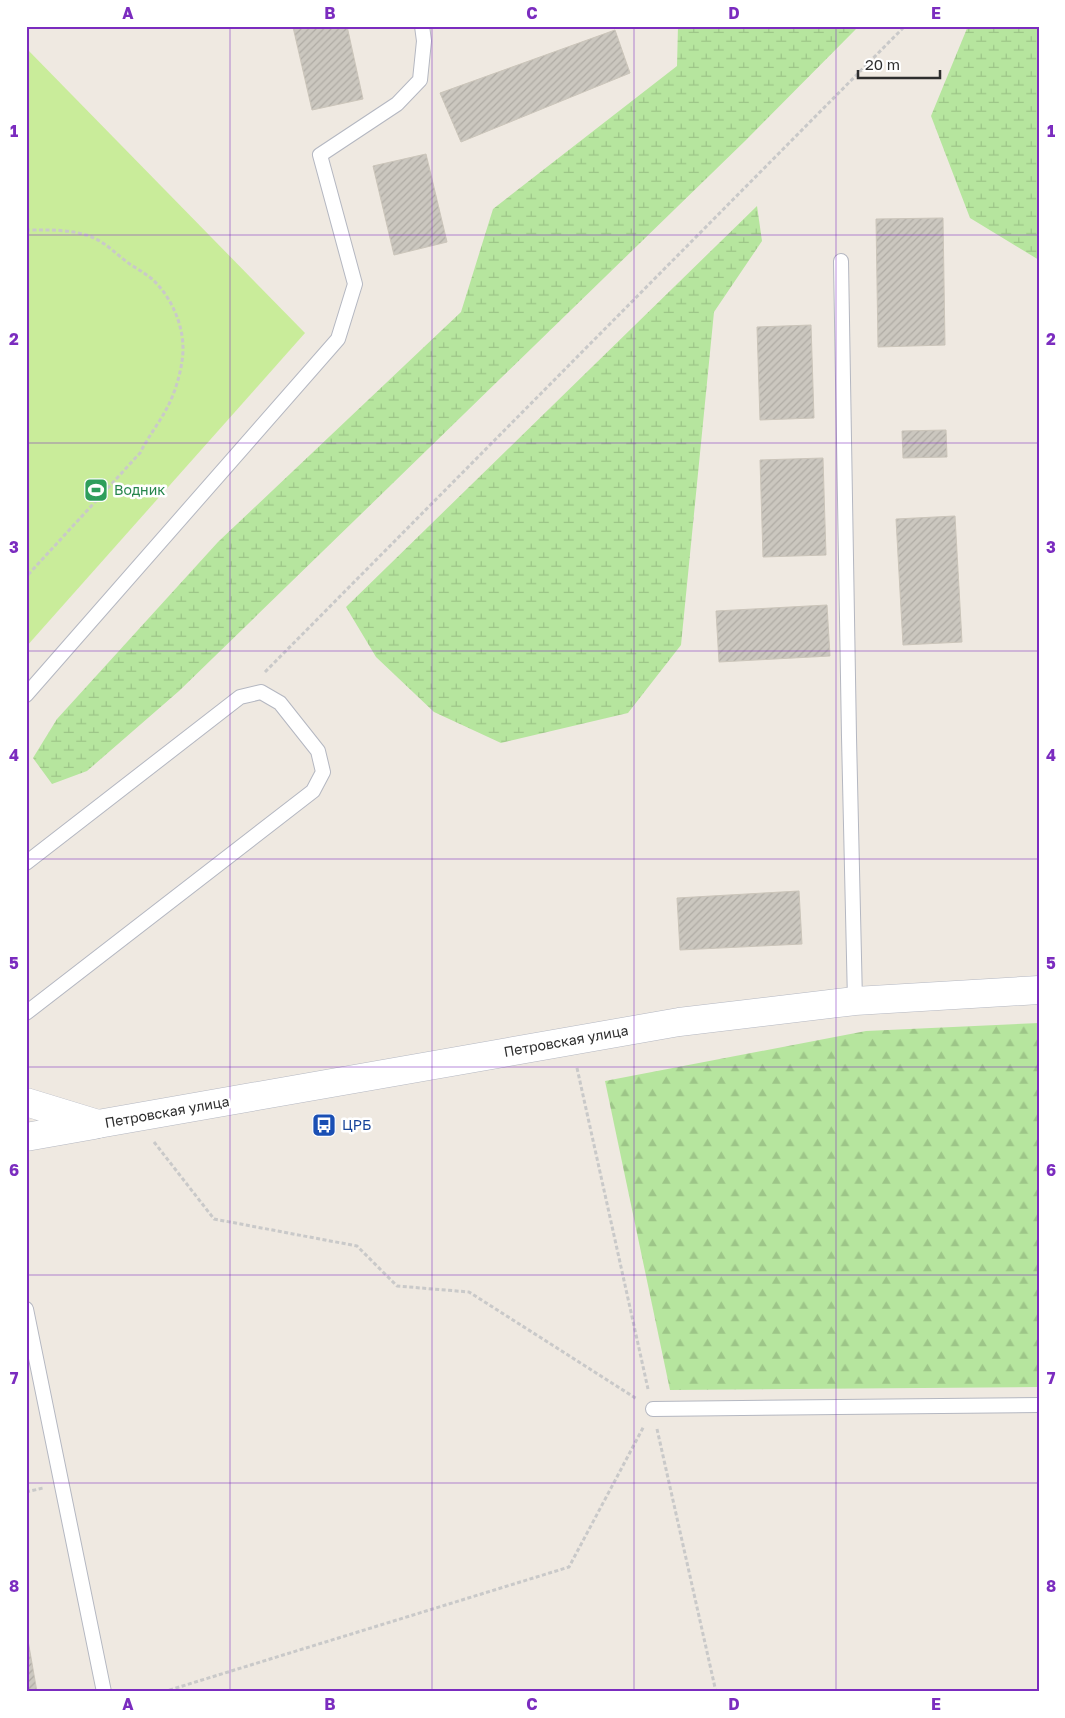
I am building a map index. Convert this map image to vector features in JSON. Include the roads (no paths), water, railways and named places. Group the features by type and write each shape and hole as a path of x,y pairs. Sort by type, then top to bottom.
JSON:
{"street":[{"name":"Петровская улица","path":"26,1136 679,1022 855,1001 1039,990"},
{"path":"26,1102 98,1124"}],"lane":[{"path":"26,695 338,339 355,284 320,155 397,104 420,80 424,41 422,26"},
{"path":"841,261 855,1001"},
{"path":"26,863 240,697 261,692 280,702 318,751 323,772 313,791 26,1013"},
{"path":"26,1310 104,1692"},
{"path":"653,1409 1039,1405"}],"place":[{"name":"Водник","path":"96,490"},
{"name":"ЦРБ","path":"324,1125"}]}
